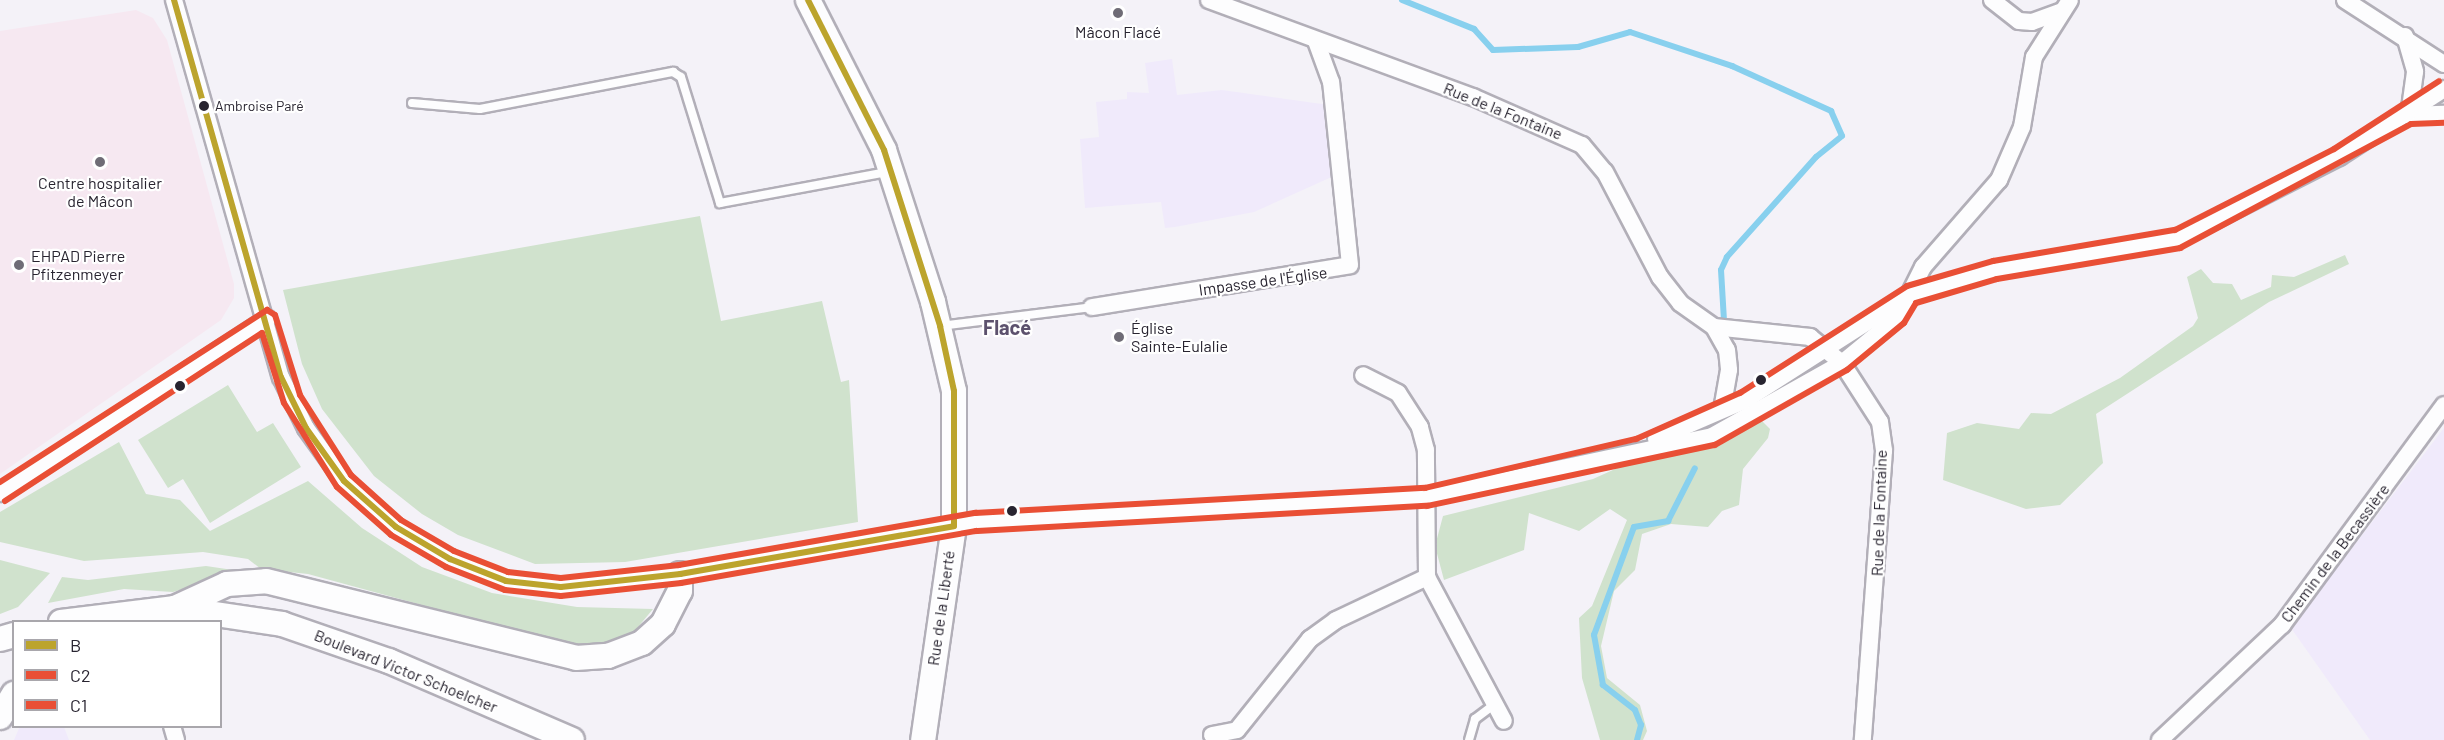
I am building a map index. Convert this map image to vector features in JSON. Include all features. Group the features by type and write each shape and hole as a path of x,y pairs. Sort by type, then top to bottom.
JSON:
{"street":[{"path":"174,0 267,319 281,377 306,428 344,481 396,527 450,559 506,581 561,587 680,574 954,526 1041,516 1426,497 1639,448 1712,436 1842,363 1898,317 1923,267 1999,180 2022,127 2034,57 2066,5"},
{"name":"Rue de la Liberté","path":"808,0 891,171 940,326 954,391 954,526 923,740"},
{"name":"Rue de la Fontaine","path":"1209,0 1473,97 1582,145 1605,172 1659,276 1680,303 1714,327 1727,350 1729,370 1722,409"},
{"path":"1992,0 2019,21 2032,22 2066,5"},
{"path":"2345,0 2405,36 2444,64"},
{"path":"2405,36 2415,72 2409,115"},
{"name":"Impasse de l'Église","path":"1092,306 1350,265 1331,82 1316,41"},
{"path":"2427,52 2444,47"},
{"path":"1639,448 1744,401 1824,346 1910,295 1995,270 2178,238 2339,157 2409,115 2444,89"},
{"path":"2409,115 2444,114"},
{"path":"0,493 267,319"},
{"name":"Rue de la Fontaine","path":"1714,327 1810,337 1824,346 1842,363 1880,422 1884,451 1863,740"},
{"path":"1363,375 1391,388 1412,408 1426,450 1427,577 1504,721"},
{"name":"Chemin de la Becassière","path":"2160,740 2282,625 2444,405"},
{"path":"175,608 227,584 266,580 576,658 608,656 642,643 663,624 680,591 680,574"},
{"path":"1212,735 1237,729 1310,639 1328,626 1427,577"},
{"name":"Boulevard Victor Schoelcher","path":"89,619 175,608 282,624 389,662 572,740"},
{"path":"389,662 533,740"},
{"path":"0,717 12,697"}],"lane":[{"path":"412,103 480,108 673,72 681,77 720,203 891,171"},
{"path":"940,326 1092,306"},
{"path":"1469,740 1475,719 1495,704"}],"shaded area":[{"name":"Centre hospitalier de Mâcon","path":"136,10 153,18 167,40 234,284 234,298 221,320 0,474 0,31"},
{"path":"1172,59 1177,95 1222,90 1329,105 1336,175 1254,212 1175,227 1165,228 1161,202 1085,208 1080,139 1099,137 1096,102 1127,99 1127,92 1149,93 1145,63"},
{"path":"2444,428 2444,740 2370,740 2291,628"},
{"path":"19,728 64,728 69,740 14,740"}],"green space":[{"path":"700,216 721,321 822,301 841,382 849,380 858,522 625,562 535,564 458,535 422,514 374,476 322,409 302,364 283,290"},
{"path":"2345,255 2349,264 2269,302 2096,414 2103,463 2060,505 2026,509 1943,480 1947,433 1977,423 2019,429 2031,413 2051,414 2120,378 2193,326 2198,318 2187,277 2201,269 2213,283 2232,284 2241,300 2271,287 2272,275 2294,277"},
{"path":"228,385 257,432 273,423 301,467 210,523 183,479 168,488 138,440"},
{"path":"1762,421 1770,429 1768,438 1743,469 1739,505 1722,511 1708,527 1671,524 1642,534 1635,570 1614,591 1601,646 1607,678 1640,705 1647,731 1643,740 1600,740 1582,678 1579,618 1592,606 1627,520 1610,509 1579,531 1529,513 1524,550 1444,580 1435,546 1443,516 1593,479 1646,455 1712,444"},
{"path":"119,442 146,494 180,500 210,531 308,481 362,528 422,567 492,593 577,607 653,609 633,633 600,645 572,646 308,574 261,569 248,559 203,552 84,561 0,542 0,512"},
{"path":"0,560 50,573 18,607 0,614"},
{"path":"206,566 240,571 173,592 124,589 48,603 62,577 88,580"}],"waterway":[{"path":"1402,0 1474,29 1493,50 1578,47 1630,32 1732,66 1831,111 1842,136 1816,157 1727,257 1721,270 1724,320"},
{"path":"1637,740 1641,725 1635,710 1603,685 1594,635 1634,527 1668,521 1695,468"}],"transit line":[{"name":"B","path":"174,0 281,377 306,428 344,481 396,527 450,559 506,581 561,587 680,574 954,526"},
{"name":"B","path":"808,0 884,150 940,326 954,391 954,526"},
{"name":"C1","path":"0,482 267,310 275,315 300,395 351,475 401,520 454,551 508,572 561,578 679,565 975,513 1425,488 1636,439 1740,393 1907,286 1993,261 2175,230 2334,149 2439,81"},
{"name":"C2","path":"5,501 262,333 284,403 337,487 391,535 446,567 505,590 561,596 681,583 976,531 1427,506 1715,445 1847,370 1904,323 1916,303 1997,279 2180,248 2411,124 2444,123"}],"place":[{"name":"Mâcon Flacé","path":"1118,13"},
{"name":"Ambroise Paré","path":"204,106"},
{"name":"Centre hospitalier de Mâcon","path":"100,162"},
{"name":"EHPAD Pierre Pfitzenmeyer","path":"19,265"},
{"name":"Église Sainte-Eulalie","path":"1119,337"}],"district":[{"name":"Flacé","path":"1007,327"}]}
